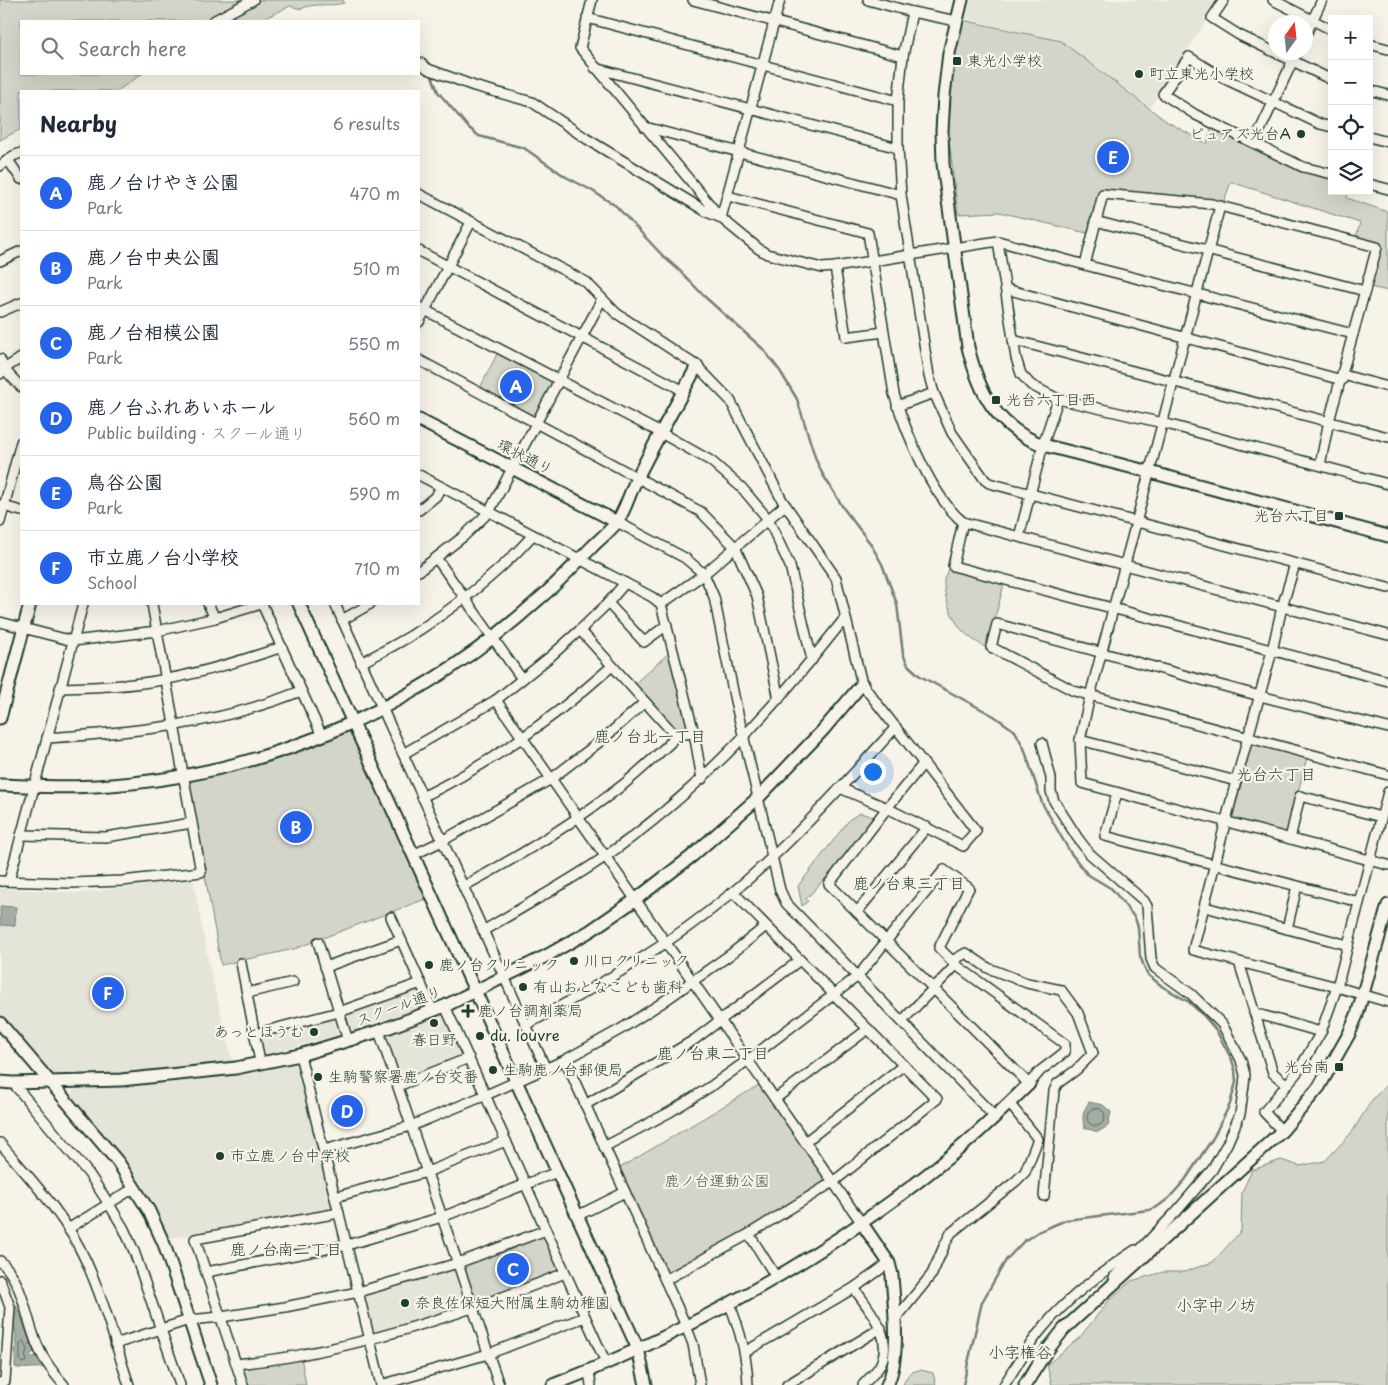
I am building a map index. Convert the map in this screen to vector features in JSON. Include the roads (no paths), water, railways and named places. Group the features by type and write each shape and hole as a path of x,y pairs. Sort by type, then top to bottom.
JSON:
{"street":[{"path":"215,20 253,0"},
{"path":"592,0 580,48 721,218 767,254 822,268 998,240 1085,265 1353,334"},
{"path":"693,0 903,56"},
{"path":"721,218 780,0"},
{"path":"868,0 912,12 957,21"},
{"path":"962,0 949,53 944,96 943,164 968,347 974,370 983,392 992,407 1004,421 1030,440 1043,445 1388,536"},
{"path":"1224,0 1212,18 1239,35 1328,78"},
{"path":"1273,0 1302,15"},
{"path":"1313,18 1322,0"},
{"path":"912,12 903,56 898,101 898,148 901,195 929,376 934,393 952,433 985,480 989,483 1388,588"},
{"path":"587,18 898,101"},
{"path":"1313,20 1328,28"},
{"path":"1373,45 1388,49"},
{"path":"1328,126 1320,124 1221,77 1189,57 1163,94 1196,115 1303,167 1328,173"},
{"path":"1254,143 1293,61"},
{"path":"420,63 428,69 474,86 532,102 587,139 707,212 721,218"},
{"path":"595,68 898,148"},
{"path":"1373,91 1388,95"},
{"path":"645,127 901,195"},
{"path":"1373,138 1388,142"},
{"path":"0,166 20,154"},
{"path":"8,160 20,178"},
{"path":"1373,185 1388,189"},
{"path":"1085,265 1103,194 1212,204 1378,247 1329,422 1320,465"},
{"path":"420,195 586,282 616,313 697,366 730,400 785,505 836,578 862,684 976,831 963,846 887,808 840,788"},
{"path":"728,196 868,233 897,406 915,451 930,479 955,516 963,522 1388,635"},
{"path":"1220,206 1090,696 1080,740 1082,783 1388,865"},
{"path":"1096,221 1365,291"},
{"path":"471,222 448,266 422,309 661,433 711,462 742,488 768,519 790,566 812,660"},
{"path":"998,240 1013,340 1021,374 1031,386 1058,399 1163,423 1388,484"},
{"path":"0,261 20,251"},
{"path":"420,252 684,391"},
{"path":"835,267 846,337 884,332"},
{"path":"1006,290 1342,377 1388,387"},
{"path":"420,570 437,559 489,512 602,298"},
{"path":"0,312 20,303"},
{"path":"1013,340 1174,380 1388,437"},
{"path":"0,359 2,371 20,386"},
{"path":"2,371 20,359"},
{"path":"420,361 701,512 735,547 757,596 779,699"},
{"path":"0,784 96,786 184,776 273,753 322,736 353,724 425,685 493,639 555,585 617,522 638,477 697,366"},
{"path":"897,406 934,393"},
{"path":"1019,537 1043,445 1058,399"},
{"name":"環状通り","path":"420,420 617,522"},
{"path":"0,522 2,506 20,445"},
{"path":"420,476 580,559 661,604 694,733 702,779"},
{"path":"420,509 436,496 441,487"},
{"path":"661,604 704,574 785,505"},
{"path":"2,506 20,511"},
{"path":"617,522 685,558 704,574 714,597 744,738 780,890 786,903 995,1116"},
{"path":"963,522 953,566 1388,681"},
{"path":"361,663 414,634 464,598 513,557 533,535"},
{"path":"437,559 522,679"},
{"path":"1295,564 1236,781 1193,950 1337,986 1388,1002"},
{"path":"403,754 496,700 580,630 608,603 625,583"},
{"path":"608,603 644,642 667,626"},
{"path":"0,718 30,605"},
{"path":"83,605 21,835 4,881 72,883 122,881 201,872 152,605"},
{"path":"208,605 215,618"},
{"path":"0,622 73,641 157,631 215,618 259,605"},
{"path":"262,605 322,736"},
{"path":"299,605 638,1349 646,1385"},
{"path":"334,605 546,1069"},
{"path":"342,620 368,605"},
{"path":"483,931 605,856 648,825 702,779 744,738 779,699 845,618"},
{"path":"1388,728 1260,696 997,624 991,646 1074,691 1388,775"},
{"path":"580,630 675,736"},
{"path":"60,688 110,686 166,679 229,664 282,647"},
{"path":"422,797 458,780 523,738 564,707 612,666"},
{"name":"スクール通り","path":"0,1082 130,1079 236,1068 300,1055 348,1041 445,1006 590,931 635,900 692,856 758,796 822,730 862,684"},
{"path":"47,738 109,734 216,719 301,691"},
{"path":"496,700 889,1263 892,1275 894,1363 887,1385"},
{"path":"413,855 442,841 552,779 602,740 645,702"},
{"path":"526,1025 595,987 666,942 733,892 772,857 840,788 896,727"},
{"path":"464,886 508,862 625,784 670,743 675,736 694,733"},
{"path":"1080,740 1236,781"},
{"path":"1042,744 1051,778 1051,791 1054,801 1072,830 1089,853 1144,901 1147,906 1151,959 1154,968 1191,994 1222,1024 1241,1060 1245,1075 1240,1114 1220,1158 1205,1180 1088,1306"},
{"path":"923,764 829,884 1029,1084"},
{"path":"1282,1131 1264,1112 1299,1070 1321,1032 1337,986 1388,792"},
{"path":"1117,793 1105,836 1359,902"},
{"path":"1290,839 1300,796 1381,817"},
{"path":"21,835 106,837 192,823"},
{"path":"857,912 927,827"},
{"path":"553,1385 589,1371 686,1326 776,1277 861,1222 919,1181 961,1148 1029,1084 1040,1071 1065,1052 1065,1044 954,963 938,948 969,888 944,870 858,976 748,1060 670,1112 604,1147"},
{"path":"1286,929 1297,886"},
{"path":"665,1280 749,1234 833,1182 937,1100 733,892"},
{"path":"1025,1385 1037,1365 1064,1329 1282,1131 1319,1088 1349,1034 1364,996 1388,905"},
{"path":"1204,907 1348,945"},
{"path":"391,917 433,1011"},
{"path":"324,1150 411,1126 486,1096 565,1060 621,1029 693,982 766,926"},
{"path":"325,967 402,940"},
{"path":"318,942 348,1041"},
{"path":"902,1021 954,963 966,953 997,972 1027,983 1061,990 1078,1013 1093,1052 1076,1070 1057,1084 1054,1091 1044,1196"},
{"path":"585,1105 656,1064 721,1021 800,960"},
{"path":"1239,962 1273,1073 1286,1085"},
{"path":"241,963 260,1062"},
{"path":"247,993 293,982"},
{"path":"254,1034 339,1012 421,983"},
{"path":"445,1006 606,1363"},
{"path":"1254,1013 1321,1032"},
{"path":"0,1023 118,1162 149,1211 164,1244 211,1385"},
{"path":"775,1099 868,1029"},
{"path":"379,1031 498,1385"},
{"path":"300,1055 381,1385 488,1354 585,1317"},
{"path":"398,1086 469,1058"},
{"path":"565,1060 686,1326 693,1344 700,1385"},
{"path":"805,1142 904,1066"},
{"path":"13,1083 89,1174 109,1204 134,1251 180,1385"},
{"path":"894,1321 932,1274 951,1233 1025,1172 1038,1139 1009,1103"},
{"path":"335,1197 427,1172 506,1141"},
{"path":"0,1143 49,1201 85,1258 102,1302 129,1385"},
{"path":"206,1272 347,1245 442,1217 526,1186 557,1172"},
{"path":"68,1229 134,1188"},
{"path":"577,1216 625,1192"},
{"path":"243,1385 196,1239 339,1213"},
{"path":"115,1344 190,1320 285,1307 358,1292 458,1263 546,1230"},
{"path":"749,1234 776,1277"},
{"path":"1004,1385 1041,1330 1069,1301 1109,1268 1149,1241"},
{"path":"0,1261 7,1267 16,1284 42,1356 64,1385"},
{"path":"745,1352 854,1288 889,1263"},
{"path":"236,1364 303,1355 370,1340 473,1308 565,1273"},
{"path":"0,1280 10,1307 5,1381 0,1383"},
{"path":"854,1288 881,1328 884,1345 883,1356 879,1366 863,1385"},
{"path":"729,1303 745,1352 748,1385"},
{"path":"787,1385 881,1328"},
{"path":"589,1371 591,1385"}],"water":[{"path":"0,906 16,907 15,926 0,925"},
{"path":"1089,1102 1103,1105 1111,1112 1108,1126 1098,1132 1085,1128 1083,1114"},
{"path":"13,1305 17,1306 34,1352 30,1355 32,1358 36,1356 43,1368 15,1367 16,1331 13,1331"}],"waterway":[{"path":"431,73 438,92 468,127 479,136 524,148 566,177 616,206 705,297 763,349 780,371 797,399 816,460 822,473 844,509 870,543 882,564 897,604 903,654 908,665 920,676 994,716 1015,731 1024,748 1042,803 1070,852 1087,874 1112,889 1135,918 1138,927 1140,956 1147,974 1163,987 1189,1002 1204,1016 1216,1030 1232,1060 1236,1082 1230,1104 1213,1138 1185,1180 1169,1198 1157,1207 1149,1210 1066,1220 1038,1232 1024,1241 1006,1260 982,1302 963,1385"}],"place":[{"name":"東光小学校","path":"957,61"},
{"name":"町立東光小学校","path":"1139,74"},
{"name":"ピュアズ光台A","path":"1301,134"},
{"name":"鳥谷公園","path":"1113,157"},
{"name":"鹿ノ台けやき公園","path":"516,386"},
{"name":"光台六丁目西","path":"996,400"},
{"name":"光台六丁目","path":"1339,516"},
{"name":"鹿ノ台中央公園","path":"296,827"},
{"name":"川口クリニック","path":"574,961"},
{"name":"鹿ノ台クリニック","path":"429,965"},
{"name":"有山おとなこども歯科","path":"523,987"},
{"name":"市立鹿ノ台小学校","path":"108,993"},
{"name":"鹿ノ台調剤薬局","path":"468,1011"},
{"name":"春日野","path":"434,1023"},
{"name":"あっとほうむ","path":"314,1032"},
{"name":"du. louvre","path":"480,1036"},
{"name":"光台南","path":"1339,1067"},
{"name":"生駒鹿ノ台郵便局","path":"493,1070"},
{"name":"生駒警察署鹿ノ台交番","path":"318,1077"},
{"name":"鹿ノ台ふれあいホール","path":"347,1111"},
{"name":"市立鹿ノ台中学校","path":"220,1156"},
{"name":"鹿ノ台相模公園","path":"513,1269"},
{"name":"奈良佐保短大附属生駒幼稚園","path":"405,1303"}],"district":[{"name":"鹿ノ台北一丁目","path":"650,736"},
{"name":"光台六丁目","path":"1276,774"},
{"name":"鹿ノ台東三丁目","path":"909,883"},
{"name":"鹿ノ台東二丁目","path":"713,1053"},
{"name":"鹿ノ台南二丁目","path":"286,1249"},
{"name":"小字中ノ坊","path":"1216,1305"},
{"name":"小字権谷","path":"1020,1352"}],"park label":[{"name":"鹿ノ台運動公園","path":"717,1181"}]}
